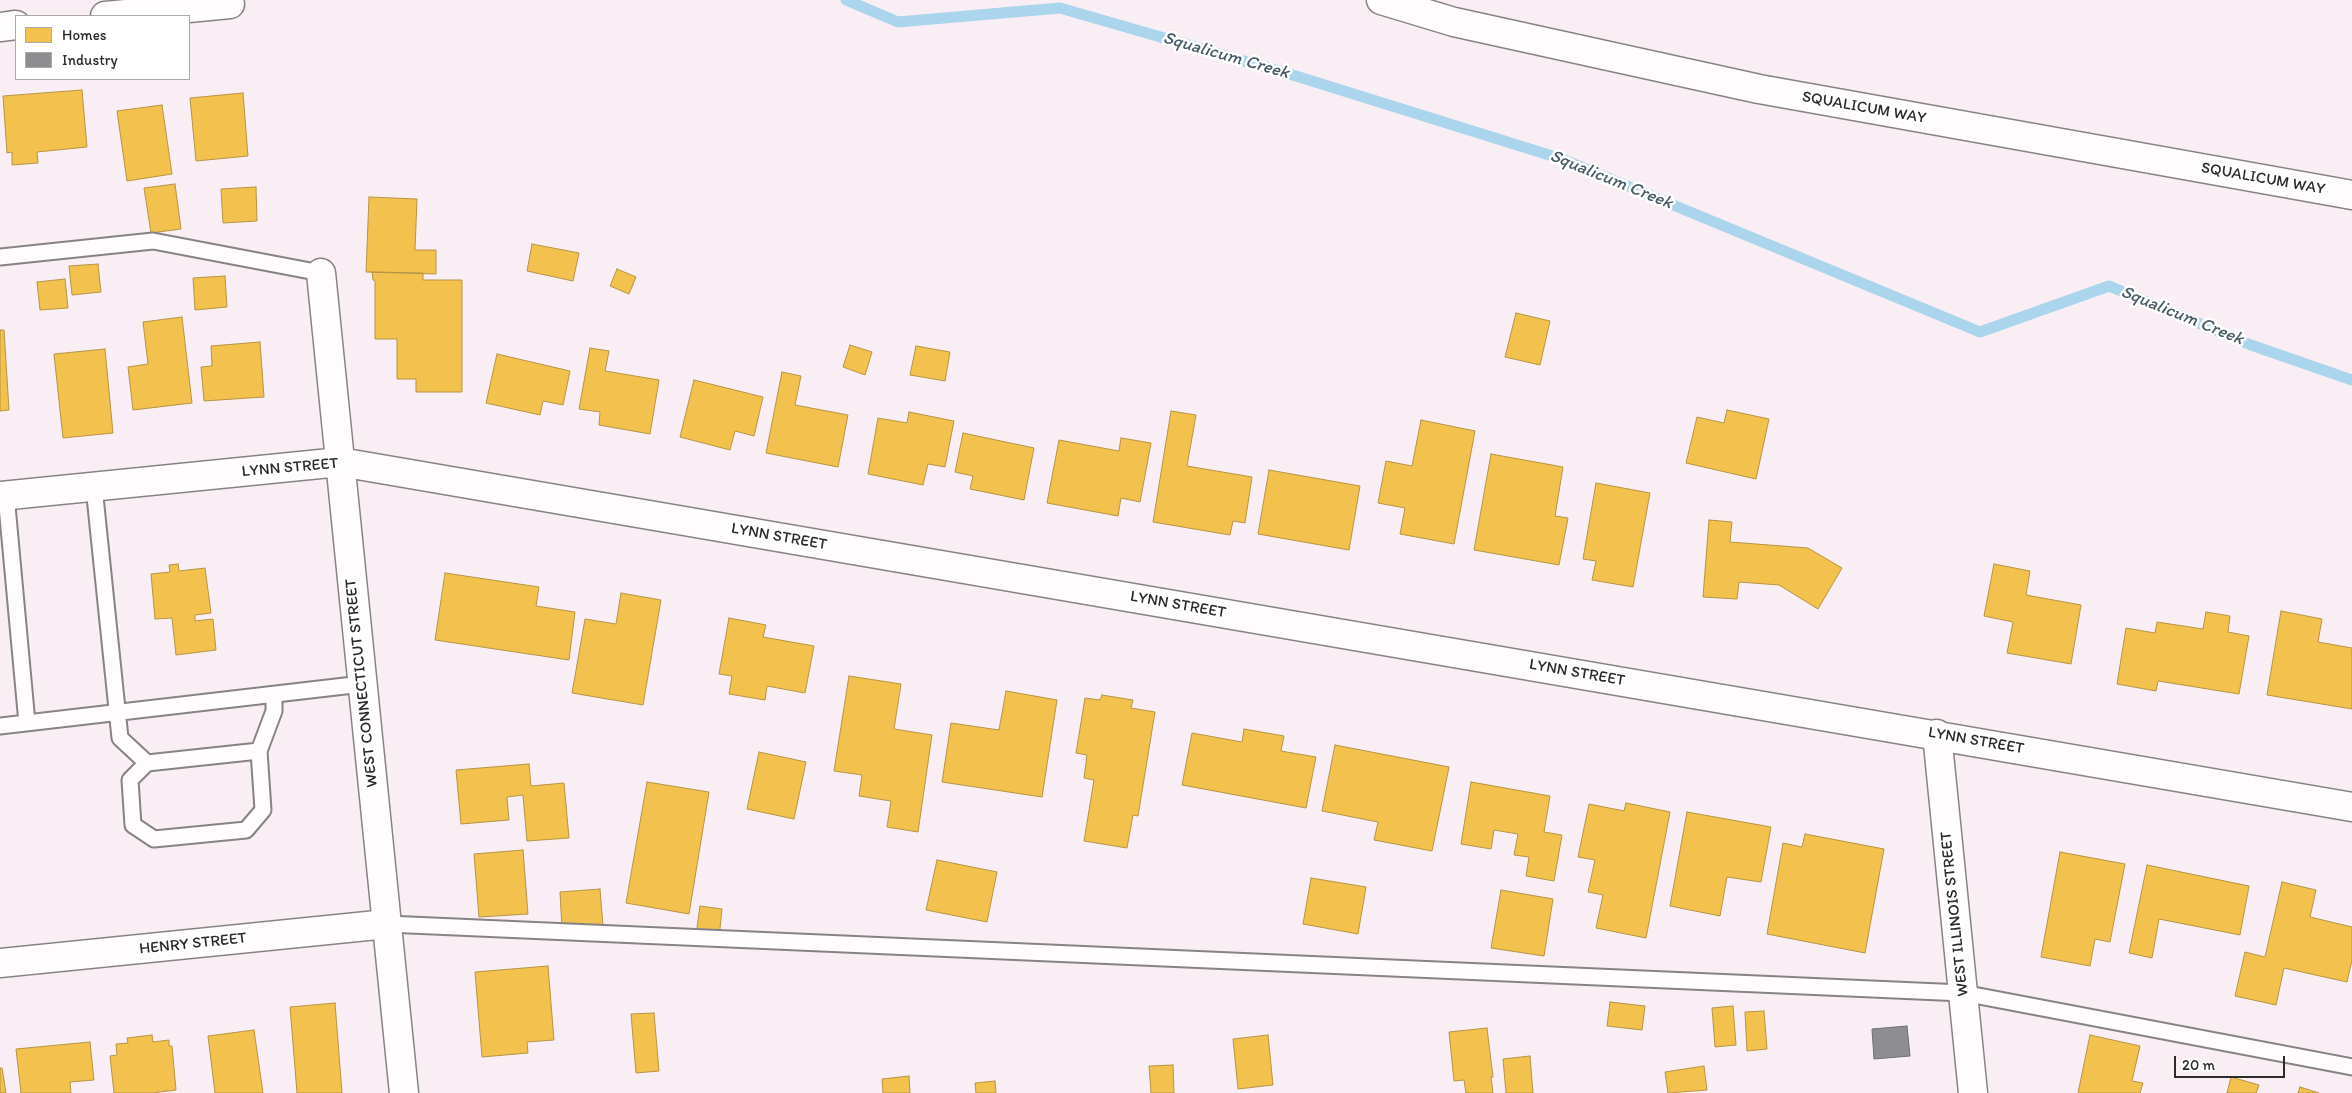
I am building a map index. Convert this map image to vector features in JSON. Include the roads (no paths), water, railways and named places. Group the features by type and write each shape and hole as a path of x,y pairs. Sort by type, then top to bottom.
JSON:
{"street":[{"name":"SQUALICUM WAY","path":"1381,0 1454,22 1759,89 2352,195"},
{"path":"115,15 230,4"},
{"path":"0,27 15,25"},
{"name":"WEST CONNECTICUT STREET","path":"321,273 404,1093"},
{"name":"LYNN STREET","path":"3,496 340,462 1937,734 2352,807"},
{"name":"WEST ILLINOIS STREET","path":"1937,734 1973,1093"},
{"name":"HENRY STREET","path":"0,963 387,924"}],"lane":[{"path":"0,257 153,241 321,273"},
{"path":"94,486 120,738 147,763"},
{"path":"3,496 27,723"},
{"path":"0,726 362,684"},
{"path":"259,751 147,763 130,780 133,825 154,839 246,830 264,810 259,751 274,711 274,695"},
{"path":"387,924 1963,994 2352,1066"}],"waterway":[{"name":"Squalicum Creek","path":"846,0 898,22 1060,8 1296,76 1562,159 1980,332 2109,286 2251,345 2352,380"}]}
